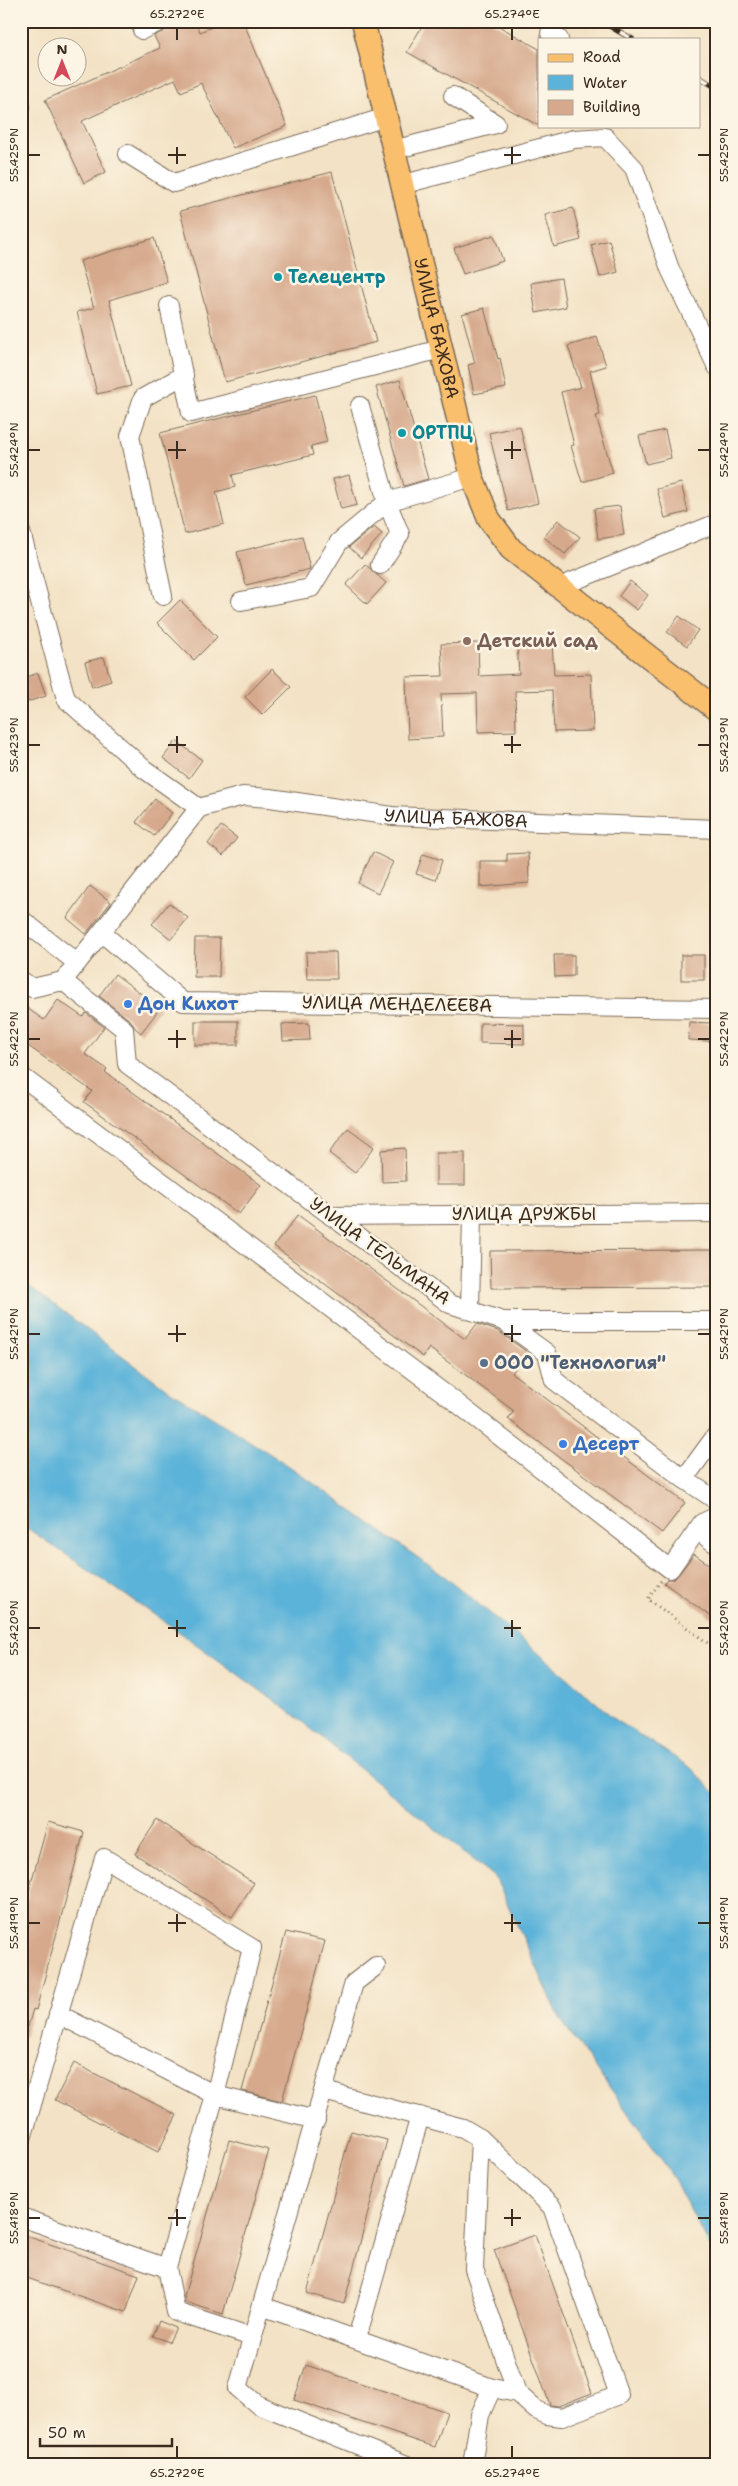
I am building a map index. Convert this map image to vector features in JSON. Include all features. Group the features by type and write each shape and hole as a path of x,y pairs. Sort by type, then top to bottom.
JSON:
{"main road":[{"name":"УЛИЦА БАЖОВА","path":"363,21 472,477 488,518 511,550 717,710"}],"street":[{"path":"142,30 160,21"},
{"path":"393,150 496,124 453,96"},
{"path":"128,154 174,183 386,117"},
{"path":"401,185 576,132 606,137 634,168 670,269 717,367"},
{"path":"169,306 192,413 441,349"},
{"path":"163,596 130,436 143,398 184,374"},
{"path":"360,406 387,502 400,534 380,565"},
{"path":"241,601 311,588 339,542 387,502 472,477"},
{"path":"559,587 717,523"},
{"path":"21,532 66,699 144,769 199,808 63,981 32,988 21,980"},
{"name":"УЛИЦА БАЖОВА","path":"199,808 243,796 270,798 392,816 717,830"},
{"path":"21,920 77,963"},
{"name":"УЛИЦА МЕНДЕЛЕЕВА","path":"102,933 183,1002 717,1009"},
{"name":"УЛИЦА ТЕЛЬМАНА","path":"63,981 124,1028 127,1064 450,1304 503,1321 547,1354 554,1380 684,1479 717,1501"},
{"path":"21,1076 453,1400 670,1568 702,1524 717,1516"},
{"name":"УЛИЦА ДРУЖБЫ","path":"330,1216 717,1213"},
{"path":"470,1310 472,1214"},
{"path":"503,1321 717,1321"},
{"path":"684,1479 717,1434"},
{"path":"697,1530 717,1545"},
{"path":"21,2142 104,1858 252,1948 215,2095 167,2268 176,2312 252,2337"},
{"path":"376,1966 354,1983 238,2388 258,2405 407,2465"},
{"path":"58,2014 215,2095 316,2120"},
{"path":"324,2091 463,2128 480,2138 552,2207 619,2396 562,2417 547,2415 536,2410 517,2393 474,2269 480,2138"},
{"path":"357,2338 420,2116"},
{"path":"21,2217 167,2268"},
{"path":"262,2306 357,2338 492,2388 517,2393"},
{"path":"472,2465 480,2415 492,2388"}],"path":[{"path":"670,1568 648,1599 717,1650"}],"water":[{"path":"21,1280 164,1387 289,1466 448,1579 553,1665 616,1720 690,1767 717,1795 717,2259 667,2167 561,2020 495,1877 290,1712 171,1626 21,1524"}],"building":[{"path":"175,21 195,21 200,32 226,21 243,21 287,126 233,148 201,83 181,92 175,79 82,121 106,172 84,183 45,100 72,88 88,88 88,81 160,48 154,36 166,30"},
{"path":"425,21 490,21 538,48 538,125 407,52"},
{"name":"Телецентр","path":"332,172 376,342 225,382 180,211"},
{"path":"573,208 581,240 554,247 545,215"},
{"path":"494,235 503,261 463,274 454,248"},
{"path":"154,238 167,282 109,300 131,386 97,394 77,312 94,308 80,261"},
{"path":"609,240 618,272 600,277 591,245"},
{"path":"561,278 566,307 536,313 531,283"},
{"path":"484,308 498,359 500,358 506,388 474,394 468,365 475,363 462,314"},
{"path":"597,337 606,366 590,371 600,415 596,416 613,473 582,482 571,446 574,445 561,392 581,387 568,346"},
{"name":"ОРТПЦ","path":"400,380 428,479 404,486 376,387"},
{"path":"315,395 327,442 311,446 313,455 232,475 235,487 216,492 224,524 185,534 160,433"},
{"path":"520,426 538,503 508,511 489,433"},
{"path":"665,430 671,458 646,464 639,436"},
{"path":"349,475 357,505 341,509 333,479"},
{"path":"681,483 688,512 665,518 657,489"},
{"path":"620,506 624,535 598,539 594,509"},
{"path":"558,520 580,537 565,554 544,537"},
{"path":"374,527 382,534 361,558 349,547"},
{"path":"302,536 310,569 246,585 237,552"},
{"path":"365,564 386,583 367,604 346,585"},
{"path":"630,581 648,595 637,610 619,596"},
{"path":"180,600 217,637 194,660 157,623"},
{"path":"679,616 698,630 687,646 667,632"},
{"path":"552,641 554,675 591,674 593,731 554,732 552,690 515,691 516,731 478,732 477,693 441,694 443,737 408,739 406,677 443,676 441,644 478,643 479,676 519,674 517,643"},
{"path":"104,657 111,681 92,687 85,662"},
{"path":"272,669 291,687 263,715 245,697"},
{"path":"38,673 46,696 21,704 21,679"},
{"path":"176,741 202,760 189,778 163,758"},
{"path":"155,799 172,813 154,836 136,822"},
{"path":"221,826 237,838 223,856 208,844"},
{"path":"373,852 393,862 378,893 358,883"},
{"path":"528,853 529,883 480,887 480,861 507,861 507,854"},
{"path":"423,854 442,860 436,880 416,874"},
{"path":"90,886 111,902 86,934 67,918"},
{"path":"169,903 188,918 171,939 152,924"},
{"path":"195,938 220,938 219,977 194,977"},
{"path":"306,952 336,952 337,979 307,979"},
{"path":"554,955 574,955 574,976 555,977"},
{"path":"681,955 704,955 704,980 681,980"},
{"name":"Дон Кихот","path":"115,974 160,1008 141,1033 131,1021 99,996"},
{"path":"58,1000 83,1017 86,1013 104,1027 85,1054 107,1069 105,1072 261,1185 239,1214 84,1102 92,1091 21,1041 21,1004 44,1020"},
{"path":"195,1021 238,1021 238,1045 195,1045"},
{"path":"689,1022 711,1023 710,1041 688,1040"},
{"path":"309,1023 310,1040 283,1041 282,1024"},
{"path":"480,1023 524,1024 524,1044 480,1043"},
{"path":"348,1128 374,1147 355,1173 329,1153"},
{"path":"405,1148 406,1181 382,1182 381,1150"},
{"path":"436,1153 465,1153 465,1185 436,1185"},
{"path":"298,1215 465,1339 477,1324 498,1331 527,1352 512,1373 685,1503 662,1533 508,1419 514,1411 429,1348 423,1357 274,1246"},
{"path":"717,1250 717,1287 491,1288 490,1251"},
{"path":"694,1554 717,1570 717,1621 664,1583 667,1579 674,1579"},
{"path":"157,1820 254,1883 232,1917 135,1854"},
{"path":"48,1822 84,1832 36,2010 33,2009 25,2037 21,2036 21,1919"},
{"path":"286,1932 325,1941 282,2101 242,2091"},
{"path":"74,2063 177,2115 158,2152 55,2100"},
{"path":"351,2131 387,2140 344,2304 307,2293"},
{"path":"229,2140 269,2150 223,2314 185,2302 184,2296"},
{"path":"21,2234 139,2275 126,2312 21,2276"},
{"path":"535,2235 592,2393 558,2406 550,2405 494,2250"},
{"path":"159,2321 176,2328 169,2342 153,2336"},
{"path":"306,2365 447,2412 435,2447 294,2400"}],"railway":[{"path":"601,21 630,38"},
{"path":"700,78 717,88"}],"place":[{"name":"Телецентр","path":"278,277"},
{"name":"ОРТПЦ","path":"402,433"},
{"name":"Детский сад","path":"467,641"},
{"name":"Дон Кихот","path":"128,1004"},
{"name":"ООО \"Технология\"","path":"484,1363"},
{"name":"Десерт","path":"563,1444"}]}
